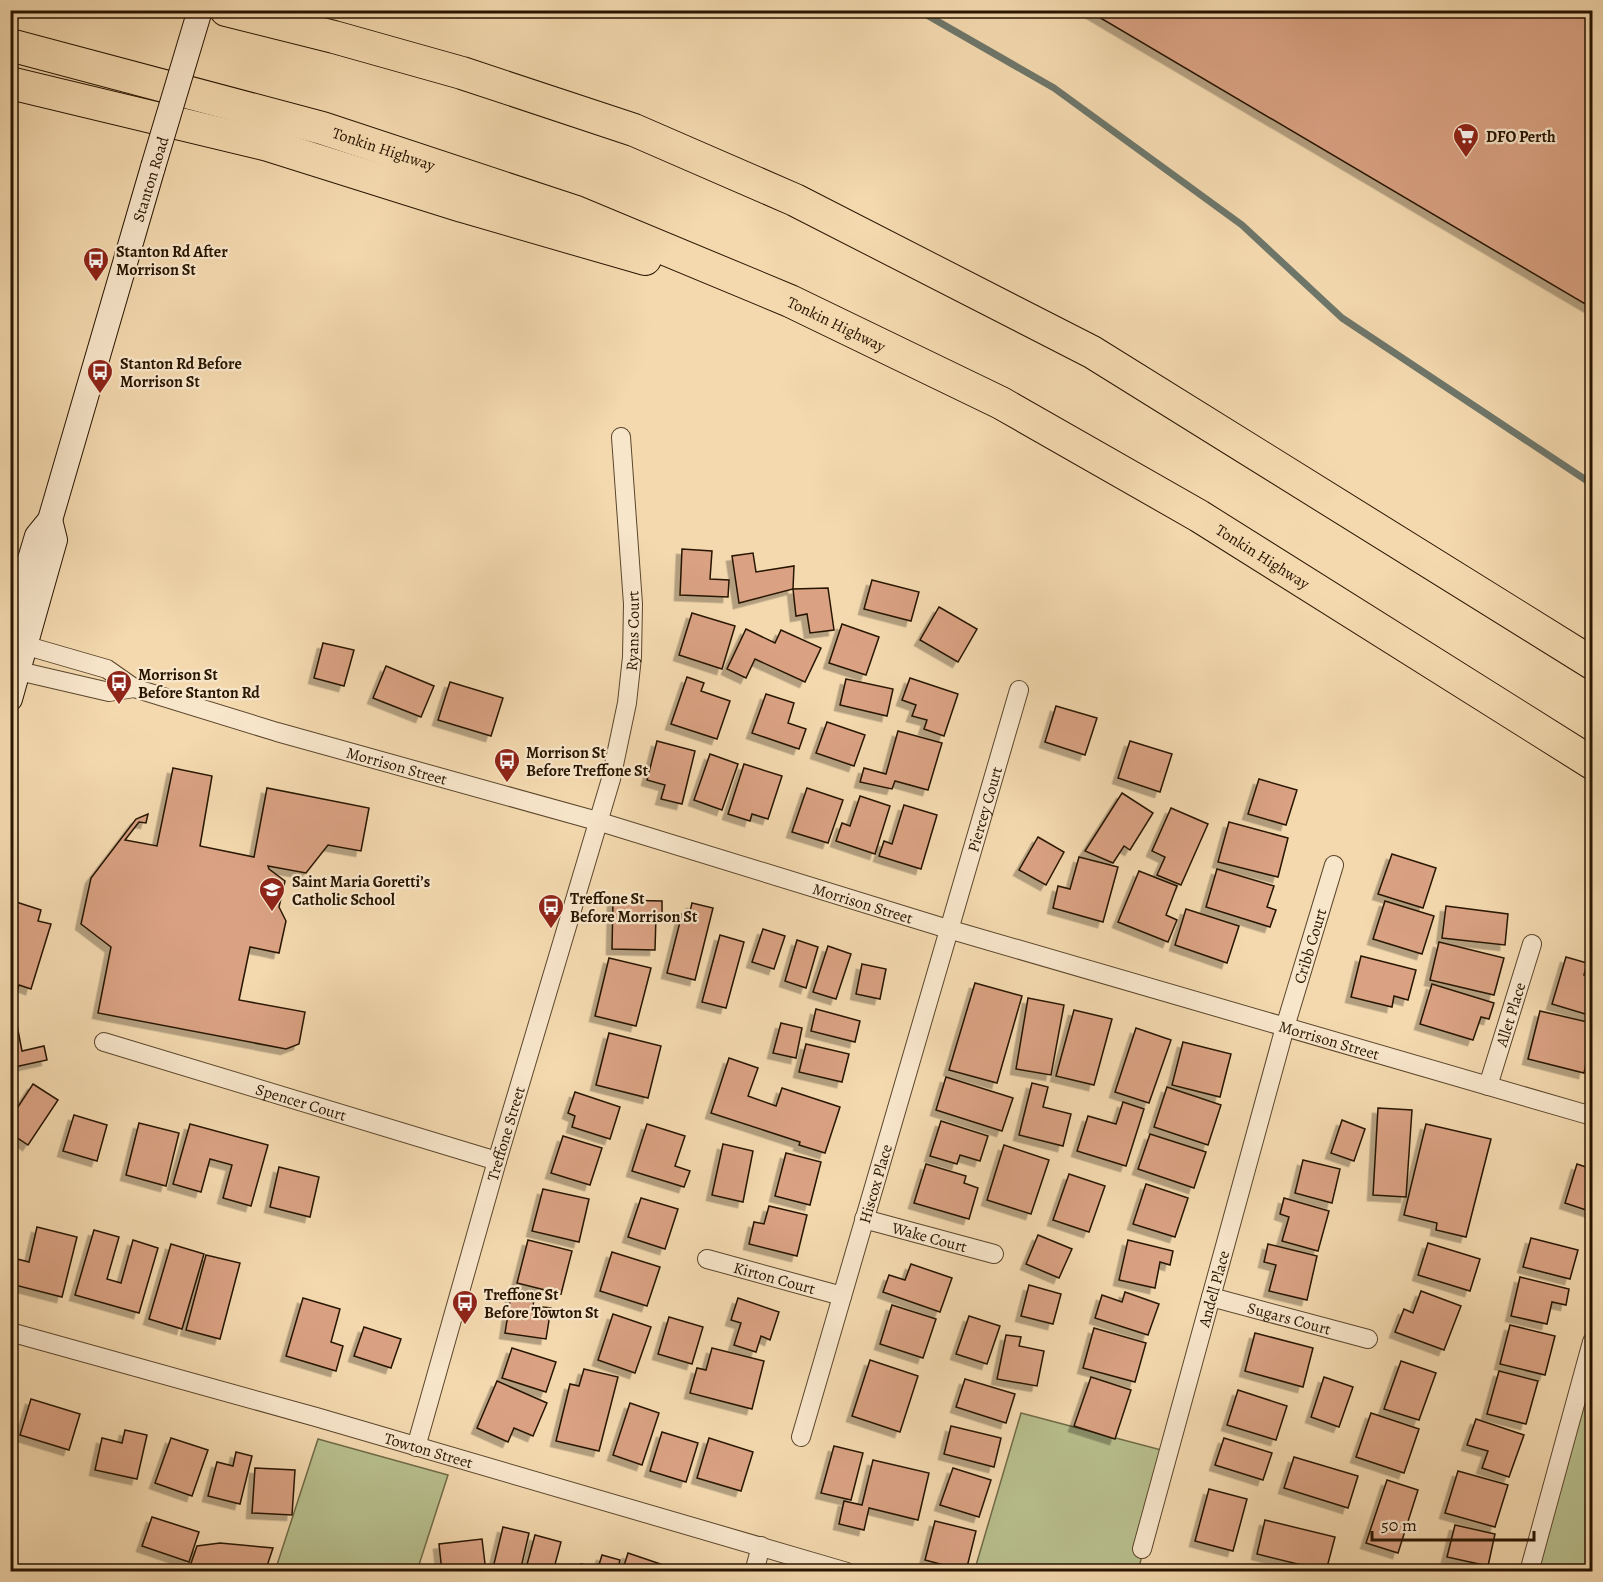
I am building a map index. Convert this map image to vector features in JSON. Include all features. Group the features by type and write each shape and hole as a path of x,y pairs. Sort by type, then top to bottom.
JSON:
{"highway":[{"path":"226,10 462,73 634,130 795,200 1092,352 1593,663"},
{"path":"254,10 334,37"},
{"name":"Tonkin Highway","path":"10,45 333,132 576,212 790,301 1001,403 1199,516 1593,763"},
{"path":"10,83 268,145 462,206 790,301"}],"street":[{"name":"Stanton Road","path":"10,626 37,536 50,520 200,10"},
{"name":"Ryans Court","path":"597,821 611,779 627,704 632,657 633,604 621,437"},
{"name":"Stanton Road","path":"10,699 18,644 55,540 50,520"},
{"name":"Morrison Street","path":"18,644 107,669 135,688 277,732 597,821 948,929 1593,1116"},
{"name":"Morrison Street","path":"14,670 109,692 135,688"},
{"name":"Piercey Court","path":"948,929 1019,690"},
{"name":"Treffone Street","path":"416,1447 597,821"},
{"name":"Cribb Court","path":"1285,1027 1334,865"},
{"name":"Hiscox Place","path":"801,1437 948,929"},
{"name":"Allet Place","path":"1488,1086 1532,944"},
{"name":"Andell Place","path":"1142,1549 1285,1027"},
{"name":"Spencer Court","path":"104,1042 497,1161"},
{"name":"Wake Court","path":"864,1219 994,1254"},
{"name":"Kirton Court","path":"707,1259 842,1296"},
{"name":"Sugars Court","path":"1211,1297 1368,1339"},
{"name":"Towton Street","path":"10,1332 847,1572"},
{"path":"1528,1572 1593,1342"},
{"path":"754,1572 761,1546"}],"green space":[{"path":"1592,1342 1592,1571 1529,1571"},
{"path":"1021,1413 1169,1452 1138,1571 974,1572"},
{"path":"318,1439 448,1475 417,1571 275,1571"}],"building":[{"name":"DFO Perth","path":"1087,10 1592,10 1592,308"},
{"path":"682,549 712,551 710,579 729,580 728,597 680,595"},
{"path":"753,553 756,572 794,566 793,589 739,603 732,556"},
{"path":"872,580 919,592 911,621 864,609"},
{"path":"828,588 834,630 810,633 807,614 796,616 793,589"},
{"path":"939,607 977,629 958,662 920,640"},
{"path":"692,613 735,626 722,669 679,655"},
{"path":"842,624 879,637 866,675 829,663"},
{"path":"746,629 775,643 781,630 821,648 805,682 755,659 746,678 727,669"},
{"path":"323,643 354,650 344,686 314,678"},
{"path":"386,666 434,686 421,717 373,698"},
{"path":"687,677 704,683 701,691 730,701 717,739 671,724"},
{"path":"910,678 958,694 944,736 924,729 927,720 912,716 916,705 902,700"},
{"path":"846,679 893,689 887,716 840,705"},
{"path":"450,682 503,698 491,736 438,720"},
{"path":"766,694 794,703 788,723 806,729 799,749 752,733"},
{"path":"1056,706 1097,718 1085,755 1045,742"},
{"path":"827,722 865,735 854,766 816,753"},
{"path":"898,731 942,743 928,790 895,781 892,789 860,782 864,768 886,774"},
{"path":"657,741 695,751 682,804 661,799 665,785 647,780"},
{"path":"1130,741 1172,754 1160,792 1118,778"},
{"path":"710,754 738,764 722,810 694,800"},
{"path":"744,764 782,776 768,819 752,814 750,821 728,814"},
{"path":"173,768 212,776 200,846 254,857 267,788 369,808 361,851 328,845 306,873 268,866 285,881 279,907 286,921 279,953 250,947 239,1000 305,1012 299,1044 286,1049 98,1013 111,947 81,924 91,878 136,819 148,814 146,823 139,822 125,840 157,846"},
{"path":"1259,779 1297,790 1286,825 1248,814"},
{"path":"807,788 843,800 828,843 792,832"},
{"path":"1122,793 1153,813 1130,850 1124,846 1113,863 1085,851"},
{"path":"860,796 890,806 875,854 836,841 842,823 850,826"},
{"path":"904,805 937,815 921,869 879,856 884,841 892,844"},
{"path":"1171,808 1208,824 1181,885 1157,875 1165,857 1152,851"},
{"path":"1229,822 1288,838 1278,877 1218,862"},
{"path":"1038,837 1064,852 1046,885 1019,870"},
{"path":"1392,854 1436,868 1423,908 1378,894"},
{"path":"1079,857 1118,867 1103,922 1053,908 1058,886 1070,889"},
{"path":"1217,869 1274,886 1267,907 1276,910 1270,927 1206,907"},
{"path":"1139,871 1177,886 1166,915 1177,920 1168,942 1118,922"},
{"path":"10,900 41,910 38,921 51,924 31,989 19,985 15,997 10,996"},
{"path":"613,900 662,901 662,916 656,916 655,950 612,949"},
{"path":"1385,901 1434,916 1422,954 1373,939"},
{"path":"692,903 713,908 695,980 667,973 682,914 689,916"},
{"path":"1446,906 1508,914 1505,945 1442,938"},
{"path":"1186,909 1239,926 1227,963 1175,945"},
{"path":"763,929 785,936 774,969 752,962"},
{"path":"720,935 744,942 726,1008 702,1002"},
{"path":"797,940 818,947 806,988 785,981"},
{"path":"1439,942 1504,958 1494,995 1430,980"},
{"path":"828,946 851,954 836,999 813,992"},
{"path":"1361,956 1416,970 1408,1000 1394,996 1392,1007 1351,997"},
{"path":"1566,957 1587,963 1584,975 1592,978 1592,1016 1552,1004"},
{"path":"609,958 651,968 636,1026 595,1016"},
{"path":"862,964 886,969 880,999 856,994"},
{"path":"975,983 1022,996 997,1083 949,1070"},
{"path":"1432,984 1494,1003 1489,1019 1481,1017 1473,1040 1420,1024"},
{"path":"1028,998 1064,1005 1051,1075 1016,1069"},
{"path":"816,1009 860,1021 855,1042 811,1031"},
{"path":"1074,1010 1112,1019 1094,1085 1056,1076"},
{"path":"1540,1011 1592,1023 1592,1038 1584,1073 1528,1059"},
{"path":"15,1015 22,1051 44,1046 47,1060 10,1068 10,1016"},
{"path":"781,1023 802,1028 796,1058 773,1053"},
{"path":"1136,1028 1171,1040 1149,1103 1115,1092"},
{"path":"609,1033 661,1046 648,1098 596,1085"},
{"path":"1183,1042 1231,1054 1220,1097 1172,1085"},
{"path":"806,1044 849,1054 842,1082 799,1072"},
{"path":"729,1058 758,1068 748,1096 776,1106 782,1088 840,1107 825,1153 799,1145 800,1142 711,1113"},
{"path":"946,1077 1013,1098 1002,1131 936,1110"},
{"path":"1032,1083 1048,1087 1043,1107 1071,1114 1063,1146 1019,1135"},
{"path":"33,1084 58,1100 28,1145 10,1133 10,1119"},
{"path":"1167,1087 1221,1105 1208,1145 1154,1127"},
{"path":"575,1092 620,1107 610,1139 572,1127 575,1116 568,1113"},
{"path":"1123,1102 1144,1109 1126,1166 1077,1151 1088,1116 1116,1124"},
{"path":"1378,1108 1412,1110 1406,1197 1373,1195"},
{"path":"74,1115 107,1125 97,1161 63,1151"},
{"path":"1342,1120 1365,1129 1354,1161 1331,1153"},
{"path":"941,1121 988,1136 980,1161 960,1155 957,1164 930,1156"},
{"path":"139,1123 179,1133 166,1186 126,1175"},
{"path":"190,1124 268,1145 251,1206 223,1198 232,1165 210,1159 201,1192 173,1184"},
{"path":"647,1124 685,1136 675,1166 690,1171 684,1187 632,1171"},
{"path":"1426,1124 1491,1139 1466,1237 1436,1230 1437,1223 1404,1215"},
{"path":"1150,1134 1206,1152 1194,1188 1138,1169"},
{"path":"563,1136 602,1148 590,1185 551,1173"},
{"path":"723,1144 753,1151 743,1202 712,1195"},
{"path":"1004,1145 1049,1160 1031,1214 987,1200"},
{"path":"786,1153 821,1162 810,1205 775,1196"},
{"path":"1303,1160 1340,1169 1332,1203 1295,1193"},
{"path":"926,1164 966,1176 964,1183 978,1188 969,1219 914,1203"},
{"path":"1577,1164 1592,1169 1592,1212 1565,1203"},
{"path":"279,1167 319,1177 310,1217 270,1207"},
{"path":"1069,1174 1105,1186 1089,1232 1053,1220"},
{"path":"1146,1184 1188,1198 1175,1237 1133,1224"},
{"path":"543,1189 589,1199 579,1242 532,1231"},
{"path":"641,1198 678,1209 665,1249 628,1237"},
{"path":"1284,1198 1329,1211 1318,1251 1282,1241 1289,1217 1280,1214"},
{"path":"769,1206 807,1215 797,1256 749,1244 754,1222 764,1224"},
{"path":"37,1227 77,1237 62,1297 11,1284 17,1259 29,1262"},
{"path":"94,1230 119,1237 107,1279 121,1283 133,1240 158,1248 139,1313 75,1295"},
{"path":"1038,1235 1072,1249 1059,1278 1026,1264"},
{"path":"1531,1238 1578,1250 1570,1279 1523,1267"},
{"path":"528,1240 572,1251 561,1294 517,1283"},
{"path":"1128,1240 1173,1251 1170,1265 1160,1262 1155,1288 1119,1280"},
{"path":"1428,1243 1480,1259 1470,1291 1418,1275"},
{"path":"171,1244 204,1254 182,1329 149,1319"},
{"path":"1268,1244 1317,1256 1307,1300 1269,1291 1276,1265 1264,1262"},
{"path":"612,1252 660,1267 647,1306 600,1291"},
{"path":"206,1255 240,1263 220,1339 186,1330"},
{"path":"911,1264 952,1278 940,1312 883,1292 889,1275 905,1280"},
{"path":"1520,1277 1569,1289 1566,1305 1552,1302 1547,1324 1511,1316"},
{"path":"1029,1285 1061,1294 1053,1324 1021,1316"},
{"path":"512,1289 535,1293 533,1306 551,1308 546,1339 505,1333"},
{"path":"1421,1291 1461,1306 1444,1350 1395,1332 1404,1309 1413,1313"},
{"path":"1125,1292 1159,1304 1148,1335 1095,1318 1102,1295 1122,1302"},
{"path":"303,1298 340,1309 331,1342 343,1346 336,1371 286,1356"},
{"path":"738,1298 779,1312 770,1340 761,1336 756,1352 734,1345 741,1323 731,1320"},
{"path":"892,1305 936,1319 923,1358 880,1344"},
{"path":"613,1314 651,1327 635,1373 598,1360"},
{"path":"969,1316 1000,1326 987,1364 956,1354"},
{"path":"669,1317 703,1327 692,1364 658,1354"},
{"path":"1510,1325 1555,1336 1545,1375 1500,1364"},
{"path":"364,1327 401,1339 391,1368 354,1356"},
{"path":"1094,1328 1146,1343 1135,1382 1083,1368"},
{"path":"1255,1333 1313,1348 1303,1387 1245,1371"},
{"path":"1006,1335 1021,1337 1019,1346 1044,1351 1037,1386 997,1379"},
{"path":"512,1348 556,1362 546,1392 502,1378"},
{"path":"712,1348 764,1361 752,1409 690,1393 697,1368 706,1370"},
{"path":"870,1360 918,1376 900,1432 852,1416"},
{"path":"1401,1361 1436,1373 1419,1420 1384,1409"},
{"path":"584,1369 618,1377 599,1451 556,1441 570,1384 579,1386"},
{"path":"1499,1371 1538,1381 1526,1424 1487,1414"},
{"path":"1091,1377 1131,1390 1115,1439 1074,1426"},
{"path":"1324,1377 1353,1387 1339,1427 1311,1417"},
{"path":"965,1379 1015,1394 1006,1423 956,1407"},
{"path":"497,1381 547,1403 533,1436 514,1428 508,1442 477,1428"},
{"path":"1238,1390 1287,1406 1276,1440 1227,1425"},
{"path":"31,1399 80,1414 69,1450 20,1435"},
{"path":"630,1403 659,1413 642,1465 613,1455"},
{"path":"1371,1413 1419,1429 1404,1473 1356,1457"},
{"path":"1476,1419 1524,1435 1509,1477 1482,1468 1488,1451 1467,1445"},
{"path":"951,1426 1001,1438 994,1467 944,1454"},
{"path":"125,1430 147,1435 137,1479 95,1470 102,1438 122,1443"},
{"path":"662,1432 698,1443 686,1482 650,1471"},
{"path":"171,1438 208,1450 192,1496 155,1483"},
{"path":"709,1438 753,1452 741,1491 697,1478"},
{"path":"1224,1438 1272,1453 1263,1480 1215,1465"},
{"path":"834,1446 863,1453 851,1500 821,1493"},
{"path":"236,1452 252,1456 240,1504 208,1496 217,1462 233,1466"},
{"path":"1294,1457 1358,1476 1348,1508 1284,1488"},
{"path":"873,1460 929,1473 918,1520 869,1508 864,1530 839,1524 844,1501 862,1505"},
{"path":"255,1468 295,1470 292,1515 252,1513"},
{"path":"953,1468 991,1480 979,1517 940,1505"},
{"path":"1458,1471 1508,1485 1495,1527 1445,1513"},
{"path":"1387,1480 1418,1490 1398,1553 1366,1543"},
{"path":"1209,1489 1247,1499 1233,1551 1195,1541"},
{"path":"152,1517 199,1532 189,1562 142,1546"},
{"path":"1265,1520 1335,1537 1326,1571 1257,1554"},
{"path":"935,1521 976,1531 966,1571 925,1560"},
{"path":"1455,1525 1495,1534 1488,1566 1447,1557"},
{"path":"503,1527 529,1533 520,1572 492,1572"},
{"path":"535,1535 561,1542 553,1572 525,1572"},
{"path":"482,1539 486,1572 442,1572 439,1544"},
{"path":"220,1543 273,1548 265,1572 188,1572 197,1546"},
{"path":"628,1553 684,1572 622,1572"},
{"path":"602,1555 620,1560 617,1572 579,1572 581,1564 598,1568"}],"waterway":[{"path":"918,10 1054,88 1242,225 1342,318 1592,484"}],"place":[{"name":"DFO Perth","path":"1466,159"},
{"name":"Stanton Rd After Morrison St","path":"96,283"},
{"name":"Stanton Rd Before Morrison St","path":"100,395"},
{"name":"Morrison St Before Stanton Rd","path":"119,706"},
{"name":"Morrison St Before Treffone St","path":"507,784"},
{"name":"Saint Maria Goretti’s Catholic School","path":"272,913"},
{"name":"Treffone St Before Morrison St","path":"551,930"},
{"name":"Treffone St Before Towton St","path":"465,1326"}]}
